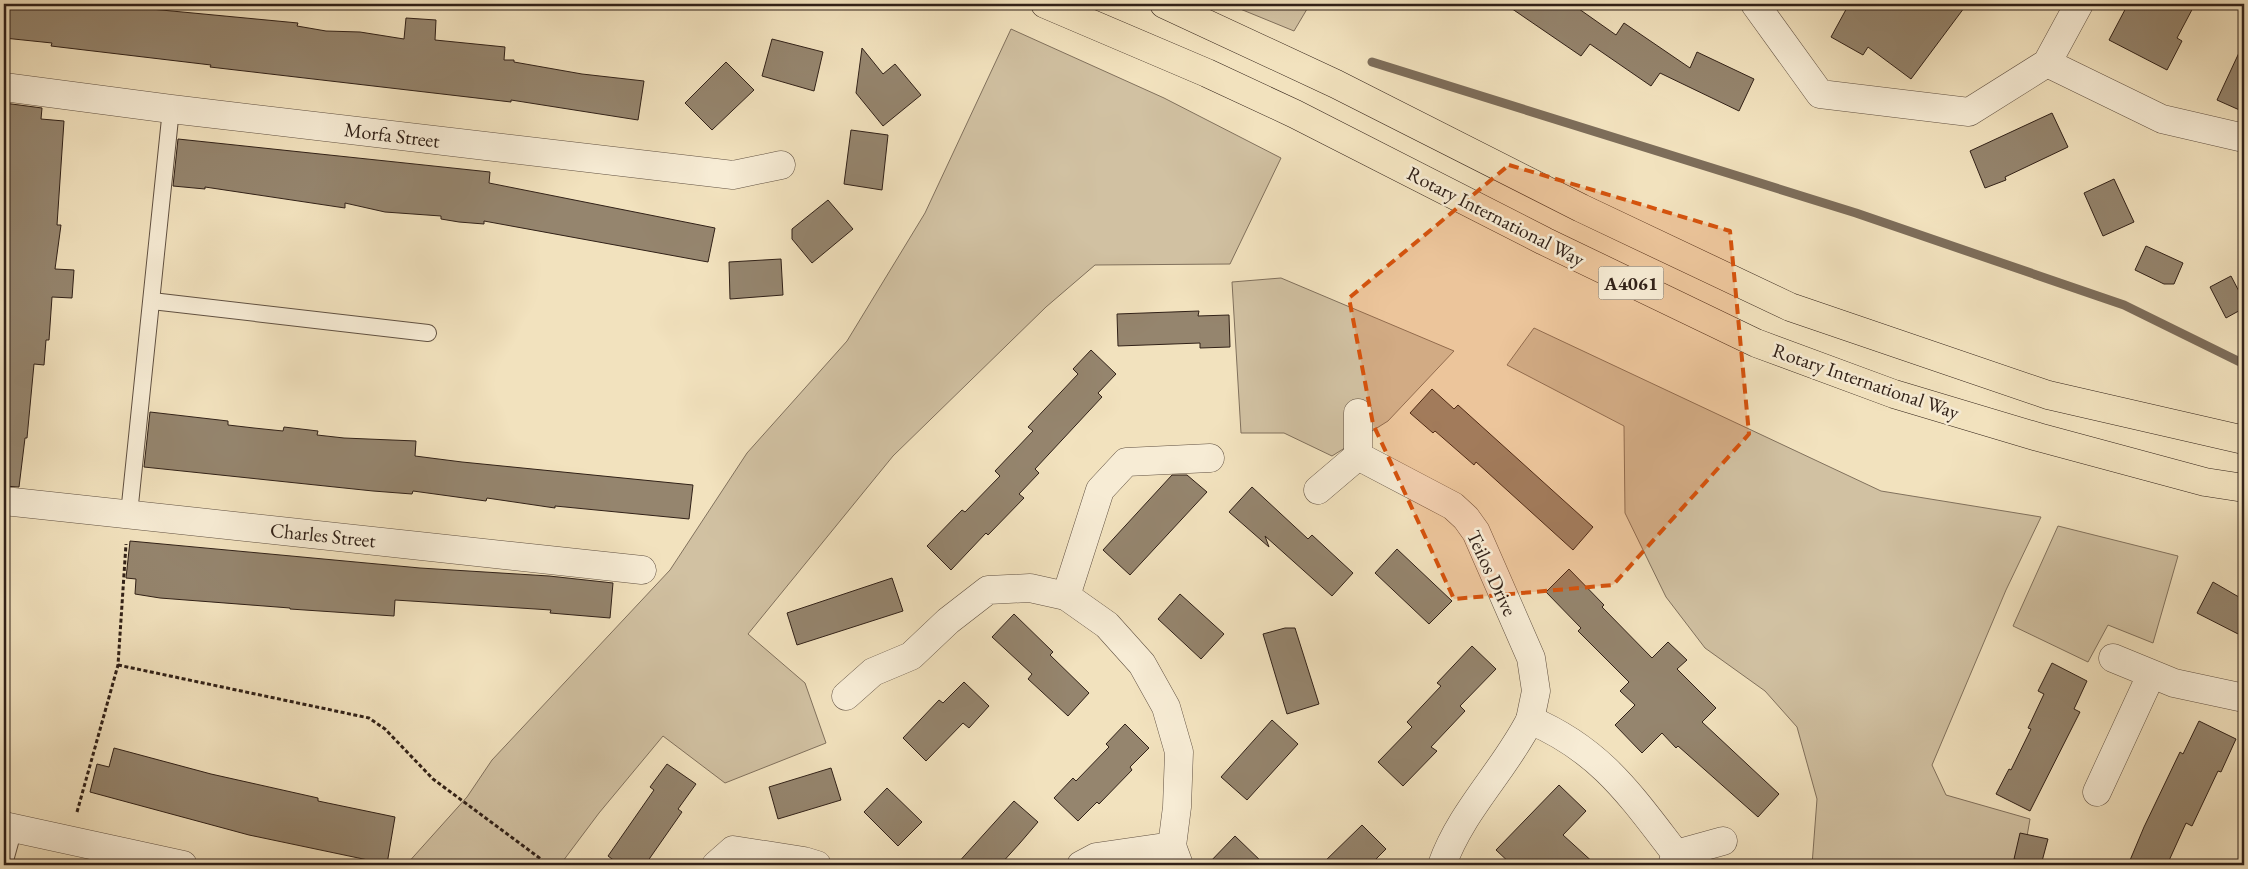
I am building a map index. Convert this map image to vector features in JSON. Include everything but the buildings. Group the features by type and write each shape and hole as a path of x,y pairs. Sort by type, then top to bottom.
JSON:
{"main road":[{"name":"Rotary International Way","path":"1045,4 1208,73 1286,110 1544,241 1756,343 1894,394 2038,437 2205,482 2244,488"},
{"name":"A4061","path":"1164,4 1336,84 1582,208 1790,307 2048,395 2244,440"}],"street":[{"path":"1754,4 1820,94 1970,112 2047,63 2079,4"},
{"path":"2047,63 2162,119 2244,138"},
{"name":"Morfa Street","path":"4,87 171,109 733,175 781,166"},
{"path":"1318,490 1358,456 1358,413"},
{"name":"Teilos Drive","path":"1358,456 1453,506 1466,518 1476,532 1531,658 1536,691 1530,720 1520,740 1459,828 1442,865"},
{"path":"1066,596 1100,490 1126,462 1210,458"},
{"name":"Charles Street","path":"4,501 642,570"},
{"path":"846,696 873,672 912,656 948,621 988,590 1030,588 1066,596 1107,625 1142,664 1166,707 1179,752 1175,855 1096,856 1081,865"},
{"path":"2113,658 2174,683 2244,698"},
{"path":"2097,792 2151,675"},
{"path":"1530,720 1554,730 1579,746 1604,766 1674,860 1724,841"},
{"path":"9,827 183,865"},
{"path":"716,865 733,850 804,861 817,865"}],"lane":[{"path":"129,514 171,109"},
{"path":"152,301 428,333"},
{"path":"4,864 9,827"}],"path":[{"path":"67,840 84,790 118,665 129,514"},
{"path":"118,665 369,718 385,729 433,779 548,865"}],"highlighted area":[{"path":"1509,165 1730,231 1749,434 1613,585 1454,599 1373,424 1349,298"}],"shaded area":[{"path":"1228,4 1310,4 1294,31"},
{"path":"1011,29 1164,98 1281,158 1230,264 1095,265 1046,307 893,456 748,634 805,683 826,743 725,783 663,736 599,813 560,865 406,865 467,797 492,760 670,570 747,453 847,341 925,213"},
{"path":"1281,278 1454,351 1388,421 1332,456 1284,433 1241,433 1232,282"},
{"path":"1534,328 1881,491 2041,517 2006,590 1932,765 1946,795 2030,819 2022,865 1812,865 1817,799 1797,727 1765,691 1705,648 1666,597 1625,513 1624,426 1507,365"},
{"path":"2058,526 2178,556 2153,643 2108,625 2088,662 2013,626"}],"waterway":[{"path":"1372,62 1856,213 2124,305 2244,364"}]}
